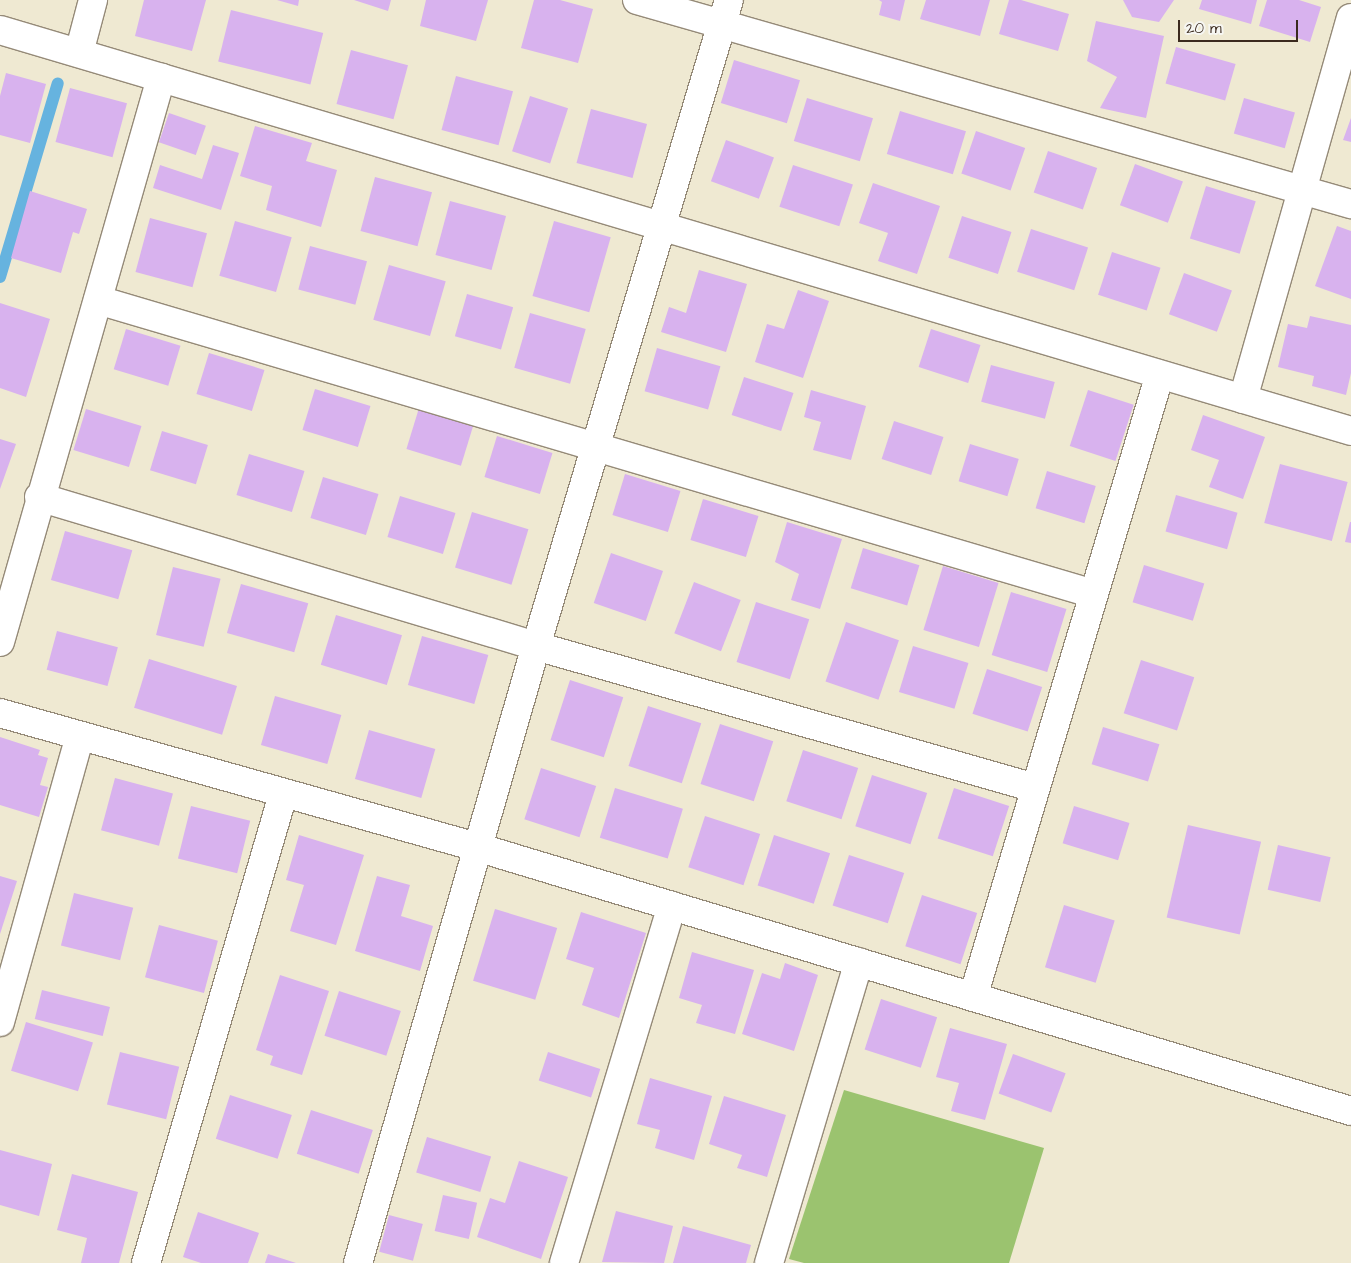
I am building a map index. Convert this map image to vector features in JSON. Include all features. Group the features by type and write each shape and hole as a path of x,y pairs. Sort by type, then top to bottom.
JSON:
{"street":[{"path":"79,53 93,0"},
{"path":"637,0 725,13 1351,204"},
{"path":"358,1263 480,848 536,646 597,448 725,13"},
{"path":"1243,399 1351,18"},
{"path":"0,30 1351,431"},
{"path":"0,642 39,497 98,300 161,78"},
{"path":"98,300 1094,594"},
{"path":"973,997 1034,788 1160,374"},
{"path":"39,497 536,646 1034,788"},
{"path":"0,713 480,848 1351,1111"},
{"path":"0,1022 80,736"},
{"path":"146,1263 283,793"},
{"path":"564,1263 672,906"},
{"path":"769,1263 859,962"}],"green space":[{"path":"844,1090 1044,1148 1009,1263 804,1263 789,1259"}],"building":[{"path":"144,0 206,0 192,51 135,36"},
{"path":"277,0 299,0 298,6"},
{"path":"354,0 391,0 388,11"},
{"path":"426,0 488,0 476,41 420,26"},
{"path":"534,0 560,0 593,9 578,63 521,48"},
{"path":"879,0 905,0 900,21 879,15 882,2"},
{"path":"926,0 990,0 980,36 920,19"},
{"path":"1009,0 1021,0 1069,14 1058,51 999,34"},
{"path":"1123,0 1174,0 1159,22 1132,17"},
{"path":"1202,0 1257,0 1251,24 1199,9"},
{"path":"1267,0 1299,0 1321,7 1310,42 1259,26"},
{"path":"231,10 323,33 310,84 218,61"},
{"path":"1096,21 1164,36 1146,118 1100,108 1117,77 1087,61"},
{"path":"1176,47 1236,64 1225,101 1166,84"},
{"path":"351,50 408,65 393,119 337,104"},
{"path":"734,60 800,80 787,123 721,103"},
{"path":"6,73 46,84 30,143 0,135 0,96"},
{"path":"456,76 513,91 498,145 442,130"},
{"path":"70,88 127,103 112,157 56,142"},
{"path":"530,96 568,108 550,164 512,151"},
{"path":"807,98 873,118 860,161 794,141"},
{"path":"1244,98 1295,113 1285,148 1234,134"},
{"path":"591,109 647,124 633,178 577,163"},
{"path":"900,111 966,131 953,174 887,154"},
{"path":"169,113 206,126 196,155 159,142"},
{"path":"1351,118 1351,142 1343,140"},
{"path":"255,126 312,143 306,161 337,170 321,227 266,210 272,186 240,176"},
{"path":"976,131 1025,148 1011,190 961,174"},
{"path":"726,140 774,157 759,199 711,181"},
{"path":"213,145 239,153 221,210 153,188 160,165 202,179"},
{"path":"1048,151 1097,168 1083,210 1034,193"},
{"path":"1135,164 1183,181 1168,223 1120,205"},
{"path":"793,165 853,184 839,226 779,207"},
{"path":"375,177 432,192 417,246 361,231"},
{"path":"873,183 940,206 917,274 878,261 888,233 859,223"},
{"path":"1206,186 1256,201 1240,254 1190,239"},
{"path":"30,191 87,209 79,234 73,232 61,273 11,258"},
{"path":"450,201 506,216 492,270 436,255"},
{"path":"962,216 1011,232 998,274 948,258"},
{"path":"150,218 207,233 192,287 136,272"},
{"path":"235,221 292,237 276,292 219,276"},
{"path":"554,221 611,237 589,312 533,296"},
{"path":"1337,226 1351,231 1351,299 1315,286"},
{"path":"1031,229 1088,248 1074,290 1017,272"},
{"path":"310,246 367,261 355,305 298,289"},
{"path":"1112,252 1161,268 1147,311 1098,295"},
{"path":"389,265 446,281 430,336 373,320"},
{"path":"699,270 747,284 726,352 661,332 669,307 686,313"},
{"path":"1184,273 1232,290 1217,332 1169,314"},
{"path":"798,290 829,301 803,378 755,362 767,324 784,329"},
{"path":"467,294 513,307 501,350 455,336"},
{"path":"0,303 50,319 26,397 0,388"},
{"path":"530,313 586,329 570,384 514,368"},
{"path":"1310,316 1351,325 1351,373 1346,395 1312,386 1314,376 1278,367 1288,324 1307,328"},
{"path":"126,329 181,346 168,386 114,369"},
{"path":"931,329 980,345 968,383 919,367"},
{"path":"657,348 720,366 708,409 645,391"},
{"path":"209,353 264,370 252,411 196,394"},
{"path":"991,365 1055,382 1045,419 981,402"},
{"path":"744,377 793,393 781,431 732,415"},
{"path":"315,389 370,406 358,447 302,430"},
{"path":"811,390 866,406 851,460 813,450 821,422 804,417"},
{"path":"1088,390 1134,405 1115,461 1070,446"},
{"path":"419,408 474,425 461,466 406,449"},
{"path":"86,409 141,426 129,467 73,450"},
{"path":"1203,415 1265,437 1243,499 1209,487 1219,460 1191,450"},
{"path":"894,421 943,437 931,475 882,459"},
{"path":"162,431 208,445 196,484 150,470"},
{"path":"497,436 552,453 540,494 484,477"},
{"path":"0,439 16,444 0,489"},
{"path":"970,444 1019,459 1007,496 959,481"},
{"path":"249,454 304,471 292,512 236,495"},
{"path":"1280,464 1348,482 1332,541 1264,523"},
{"path":"1047,471 1096,486 1084,523 1036,508"},
{"path":"625,474 680,491 668,532 612,515"},
{"path":"323,477 378,494 366,535 310,518"},
{"path":"1176,495 1238,513 1227,549 1166,532"},
{"path":"400,496 455,513 443,554 387,537"},
{"path":"703,499 758,516 746,557 690,540"},
{"path":"472,512 528,529 511,585 455,567"},
{"path":"787,522 842,539 820,609 791,600 799,574 775,562"},
{"path":"1351,522 1351,543 1345,542"},
{"path":"65,531 132,550 118,599 51,580"},
{"path":"863,548 919,565 907,605 851,588"},
{"path":"611,553 663,571 646,621 594,603"},
{"path":"1144,565 1204,583 1193,621 1133,602"},
{"path":"943,566 998,583 979,647 923,630"},
{"path":"173,567 221,579 204,647 156,635"},
{"path":"694,582 741,600 721,651 674,633"},
{"path":"241,584 308,603 294,652 227,633"},
{"path":"1011,592 1066,609 1047,672 992,655"},
{"path":"756,602 809,619 790,679 737,662"},
{"path":"336,615 402,635 387,685 321,665"},
{"path":"846,622 899,640 878,700 825,682"},
{"path":"57,631 118,647 108,686 47,670"},
{"path":"422,636 488,655 474,704 408,685"},
{"path":"913,646 968,663 954,709 899,692"},
{"path":"149,659 237,686 222,735 134,708"},
{"path":"1141,660 1194,677 1177,731 1124,713"},
{"path":"987,669 1042,687 1028,732 972,714"},
{"path":"570,680 623,697 604,757 551,740"},
{"path":"275,696 341,715 327,764 261,745"},
{"path":"648,706 701,723 682,783 629,766"},
{"path":"720,724 773,741 754,801 701,784"},
{"path":"1103,727 1159,744 1148,782 1092,764"},
{"path":"369,730 435,749 421,798 355,779"},
{"path":"0,737 40,750 38,755 48,758 40,785 48,787 39,817 0,805"},
{"path":"803,750 858,768 841,819 786,801"},
{"path":"541,768 596,786 579,837 524,819"},
{"path":"872,775 927,793 910,844 855,826"},
{"path":"115,778 173,794 159,846 101,830"},
{"path":"615,788 683,809 668,858 600,838"},
{"path":"954,788 1009,806 993,856 938,838"},
{"path":"191,806 250,821 237,873 178,858"},
{"path":"1074,806 1129,823 1118,860 1063,843"},
{"path":"705,816 760,834 743,885 688,867"},
{"path":"1188,825 1261,842 1240,934 1167,918"},
{"path":"299,835 364,855 336,945 290,931 304,885 286,880"},
{"path":"774,835 830,853 814,904 758,885"},
{"path":"1278,845 1331,857 1320,902 1268,890"},
{"path":"849,855 904,873 888,923 833,905"},
{"path":"0,876 17,881 0,934"},
{"path":"377,876 410,885 401,916 433,926 420,971 355,951"},
{"path":"74,893 133,908 120,960 61,945"},
{"path":"922,895 977,913 960,964 905,946"},
{"path":"1064,905 1115,920 1096,983 1045,967"},
{"path":"495,909 557,928 535,1000 473,981"},
{"path":"581,912 646,933 619,1018 582,1005 594,968 566,959"},
{"path":"159,925 218,941 204,993 145,977"},
{"path":"692,952 754,970 735,1034 696,1023 702,1005 679,998"},
{"path":"785,963 818,975 794,1051 742,1034 762,973 780,979"},
{"path":"280,975 329,991 302,1075 270,1065 273,1056 256,1050"},
{"path":"42,990 110,1007 103,1036 35,1019"},
{"path":"339,991 401,1011 386,1056 324,1036"},
{"path":"881,999 937,1017 921,1068 865,1049"},
{"path":"26,1022 93,1042 78,1091 11,1071"},
{"path":"950,1028 1007,1044 985,1120 951,1111 959,1083 936,1077"},
{"path":"120,1052 179,1067 166,1119 107,1104"},
{"path":"548,1052 600,1069 591,1098 539,1081"},
{"path":"1013,1054 1066,1073 1051,1113 999,1093"},
{"path":"650,1078 712,1096 694,1160 655,1148 660,1130 637,1124"},
{"path":"230,1095 292,1115 278,1159 216,1139"},
{"path":"724,1096 786,1115 767,1177 737,1168 742,1155 709,1144"},
{"path":"311,1110 373,1130 359,1174 297,1154"},
{"path":"427,1137 491,1157 480,1192 416,1172"},
{"path":"0,1150 52,1164 39,1216 0,1205"},
{"path":"519,1161 568,1177 541,1259 477,1237 490,1198 505,1203"},
{"path":"72,1174 138,1192 119,1263 81,1263 87,1238 57,1230"},
{"path":"443,1195 477,1203 469,1239 435,1231"},
{"path":"616,1211 673,1226 664,1263 602,1262"},
{"path":"198,1212 259,1233 248,1263 201,1263 183,1257"},
{"path":"389,1215 423,1224 413,1261 379,1252"},
{"path":"683,1226 751,1245 746,1263 673,1263"},
{"path":"268,1254 296,1263 265,1263"}],"waterway":[{"path":"0,277 58,83"}]}
